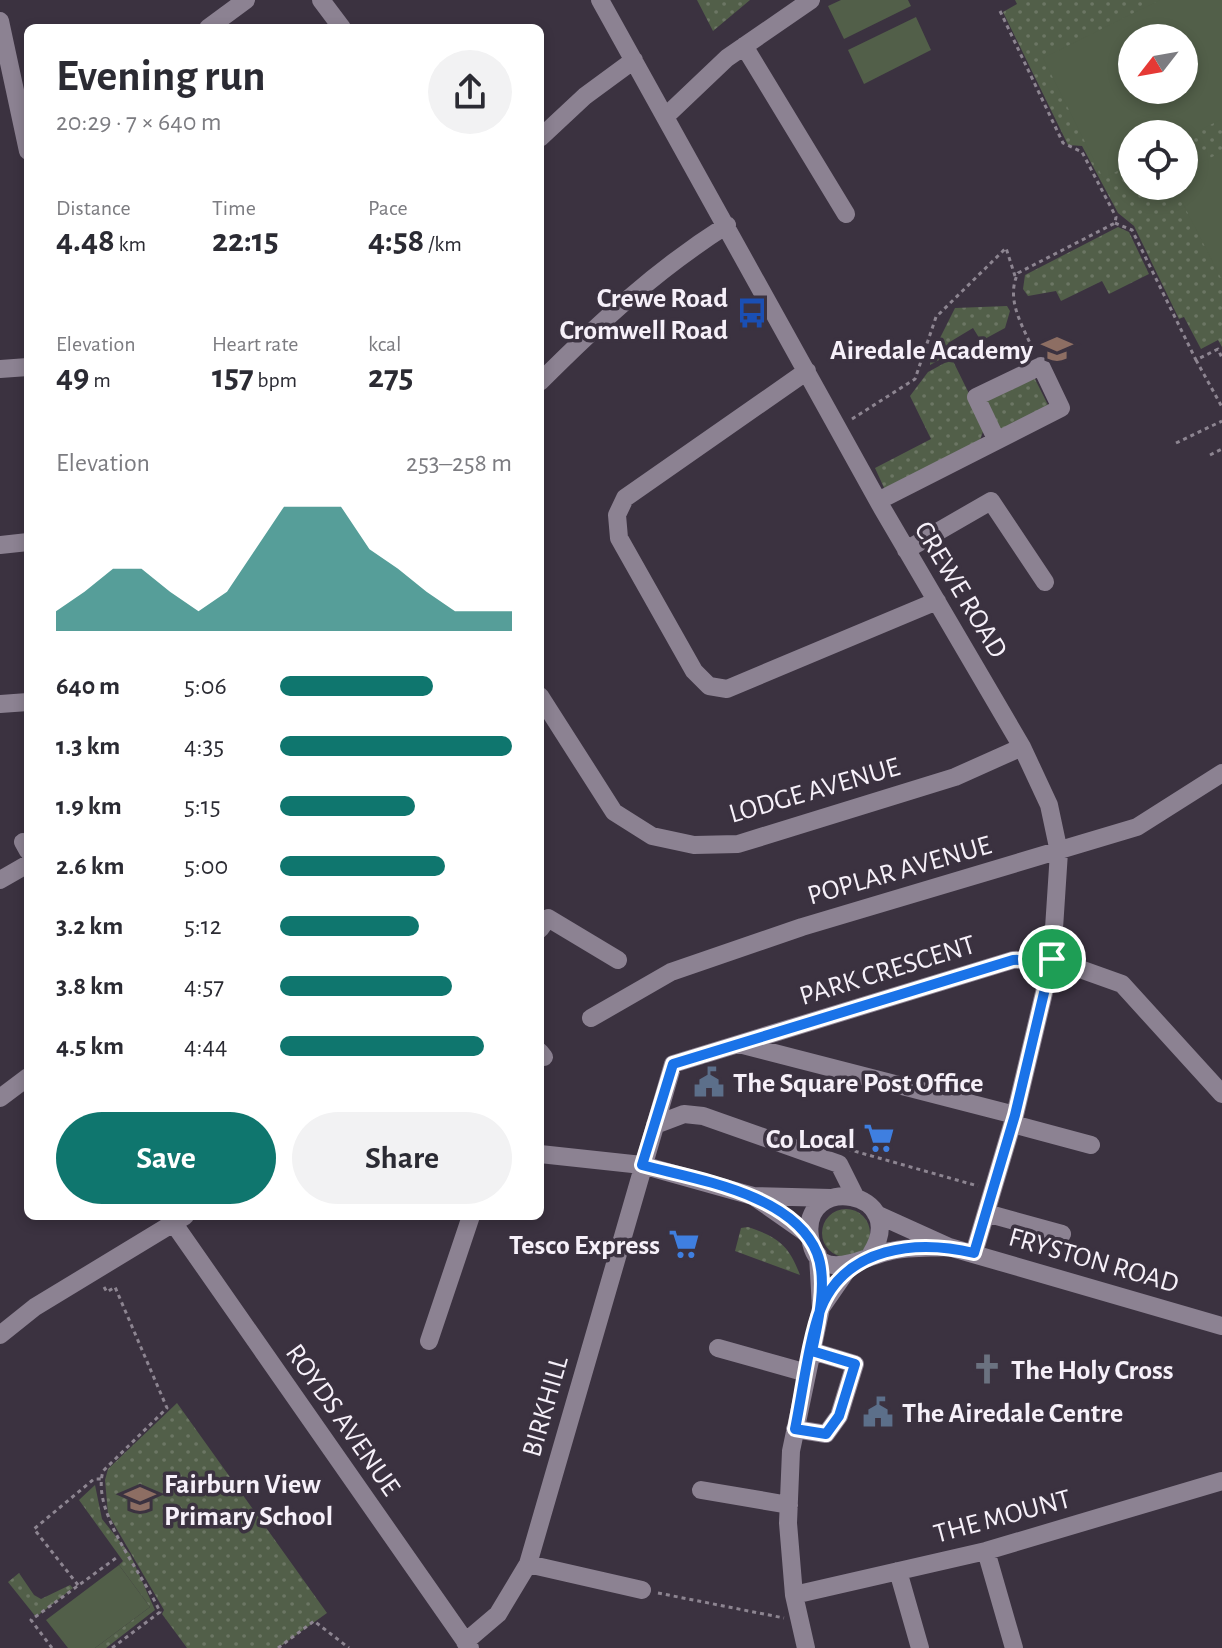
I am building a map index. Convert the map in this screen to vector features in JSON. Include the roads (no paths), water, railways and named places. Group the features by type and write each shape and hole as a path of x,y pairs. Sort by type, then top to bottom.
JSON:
{"street":[{"path":"213,24 246,0"},
{"path":"321,0 339,24"},
{"name":"CREWE ROAD","path":"600,0 878,501 1022,747 1049,805 1059,852 1052,959 1014,1119 974,1253"},
{"path":"666,116 744,46 811,0"},
{"path":"0,21 24,132"},
{"path":"744,46 846,214"},
{"path":"544,134 585,96 634,60"},
{"path":"544,378 617,305 676,257 727,225"},
{"path":"878,501 1061,408 1041,366 976,397 996,439"},
{"path":"0,369 24,367"},
{"path":"807,371 625,498 617,515 619,538 634,565 694,671 709,686 727,689 937,601"},
{"path":"906,550 991,501 1045,582"},
{"path":"0,545 24,542"},
{"path":"0,704 24,702"},
{"name":"LODGE AVENUE","path":"546,725 614,812 652,836 694,845 738,844 955,777 1022,747"},
{"name":"POPLAR AVENUE","path":"591,1018 671,972 802,927 1137,827 1222,773"},
{"path":"0,880 24,866"},
{"path":"544,924 548,918 618,960"},
{"name":"PARK CRESCENT","path":"642,1165 673,1064 1013,960 1052,959 1122,984 1222,1094"},
{"path":"736,1044 1014,1119 1091,1145"},
{"path":"0,1098 24,1080"},
{"name":"FRYSTON ROAD","path":"655,1125 684,1114 703,1116 803,1149 839,1164 855,1196 876,1214 949,1247 1222,1326"},
{"path":"544,1154 642,1165 753,1196 855,1196"},
{"name":"BIRKHILL","path":"468,1645 498,1614 528,1564 642,1165"},
{"path":"753,1196 809,1235 818,1255 821,1308 795,1429 789,1505 794,1595 806,1648"},
{"path":"809,1235 815,1211 831,1198"},
{"path":"986,1213 1062,1234"},
{"path":"871,1254 880,1237 876,1214"},
{"path":"0,1335 93,1271 176,1220"},
{"name":"ROYDS AVENUE","path":"180,1220 468,1645"},
{"path":"429,1341 470,1220"},
{"name":"FRYSTON ROAD","path":"850,1266 871,1254 949,1247"},
{"path":"818,1255 838,1266 850,1266"},
{"path":"821,1308 850,1266"},
{"path":"718,1348 807,1373"},
{"path":"795,1429 826,1434 839,1416 855,1364 812,1351"},
{"name":"THE MOUNT","path":"794,1595 986,1551 1222,1481"},
{"path":"701,1490 789,1505"},
{"path":"986,1551 1014,1648"},
{"path":"528,1564 642,1590"},
{"path":"898,1571 920,1648"}],"place":[{"name":"Crewe Road Cromwell Road","path":"752,313"},
{"name":"Airedale Academy","path":"1057,349"},
{"name":"The Square Post Office","path":"709,1082"},
{"name":"Co Local","path":"879,1138"},
{"name":"Tesco Express","path":"684,1244"},
{"name":"The Holy Cross","path":"987,1369"},
{"name":"The Airedale Centre","path":"878,1412"},
{"name":"Fairburn View Primary School","path":"140,1499"}]}
